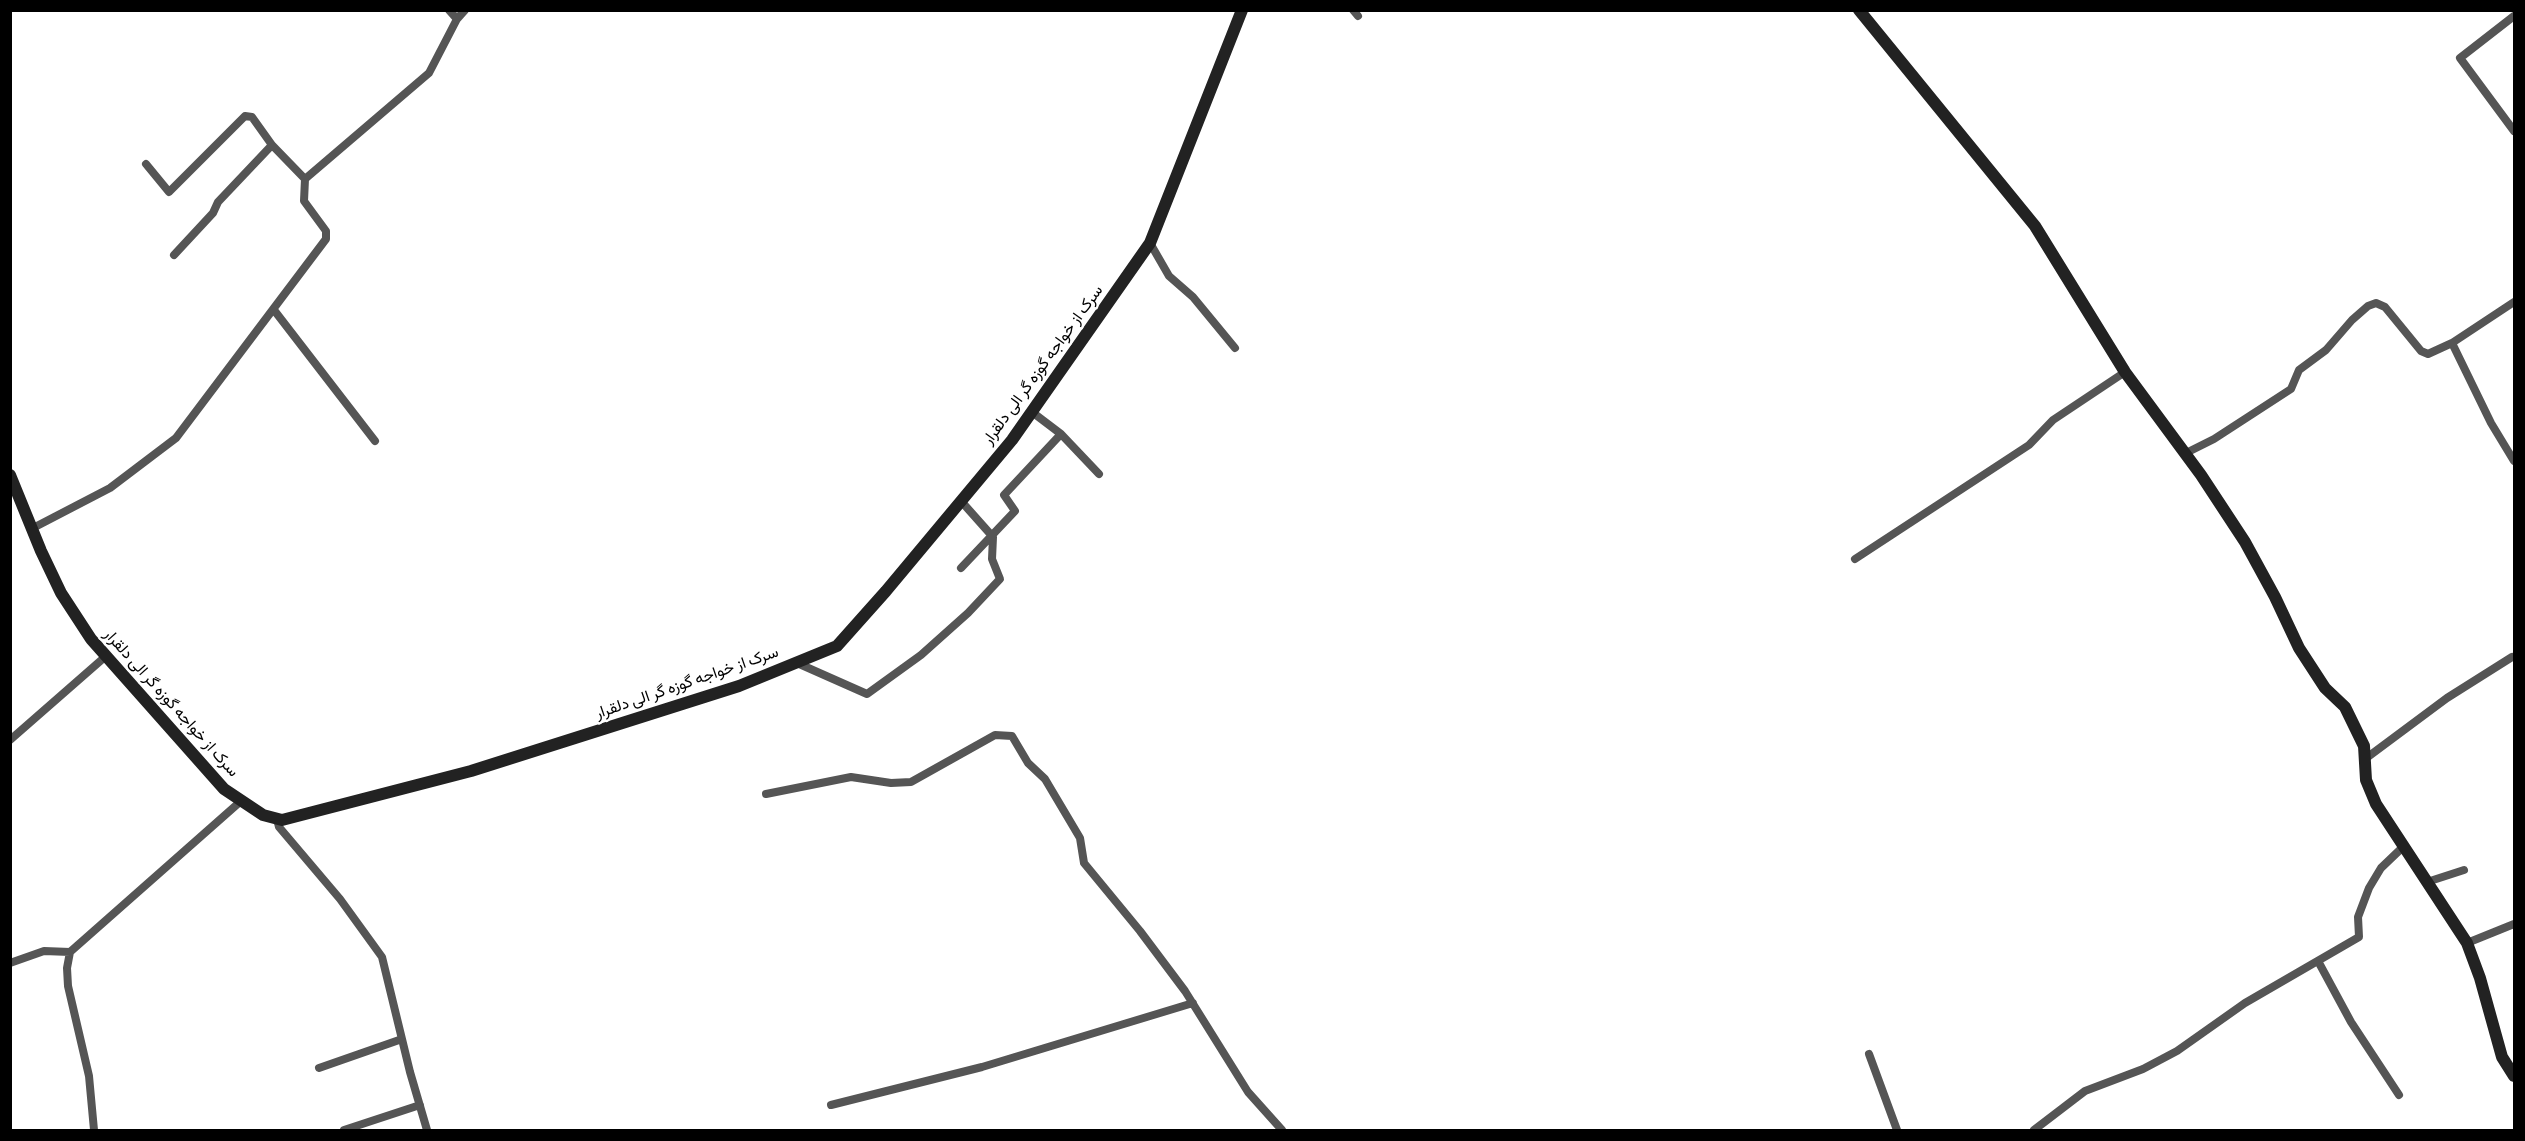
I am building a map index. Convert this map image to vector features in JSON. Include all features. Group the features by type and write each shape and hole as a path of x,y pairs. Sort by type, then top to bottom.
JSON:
{"street":[{"path":"449,10 457,19"},
{"path":"33,528 110,488 176,438 326,239 326,231 304,201 305,179 429,74 457,19 465,10"},
{"name":"سرک از خواجه گوزه گر الی دلقرار","path":"10,475 61,593 91,639 224,789 263,815 282,820 471,771 739,686 837,645 1012,440 1150,243 1240,20 1242,10"},
{"path":"1859,10 2035,226 2126,372 2245,542 2299,648 2325,688 2345,707 2364,746 2370,792 2467,943 2480,978 2502,1057 2514,1076"},
{"path":"2514,16 2460,57 2514,131"},
{"path":"146,164 169,192 245,116 252,117 272,146 305,179"},
{"path":"174,255 213,213 218,202 272,146"},
{"path":"1150,243 1169,276 1193,297 1235,348"},
{"path":"2184,454 2214,440 2291,389 2299,370 2326,350 2352,320 2368,306 2376,303 2385,307 2421,351 2428,354 2452,343 2514,302"},
{"path":"274,310 375,441"},
{"path":"2452,343 2491,423 2514,461"},
{"path":"1855,559 2029,445 2053,420 2126,372"},
{"path":"1032,412 1061,434 1099,474"},
{"path":"961,568 1016,511 1004,495 1061,434"},
{"path":"797,663 867,694 921,655 968,614 1000,579 992,559 993,537 961,501"},
{"path":"10,740 106,656"},
{"path":"2365,759 2447,698 2512,657"},
{"path":"766,794 851,777 891,783 911,782 995,735 1012,736 1028,763 1045,779 1080,838 1084,863 1140,931 1193,1003 1248,1092 1282,1131"},
{"path":"94,1131 89,1076 68,986 67,968 70,952 241,801"},
{"path":"277,819 279,828 340,898 382,957 427,1131"},
{"path":"2034,1131 2085,1091 2143,1069 2177,1051 2245,1003 2359,937 2358,917 2369,888 2381,868 2404,846"},
{"path":"2427,882 2464,870"},
{"path":"2467,943 2514,924"},
{"path":"10,963 44,951 70,952"},
{"path":"2318,962 2351,1022 2399,1095"},
{"path":"831,1105 981,1067 1193,1003"},
{"path":"319,1068 402,1039"},
{"path":"1869,1054 1897,1131"},
{"path":"344,1131 420,1105"}]}
